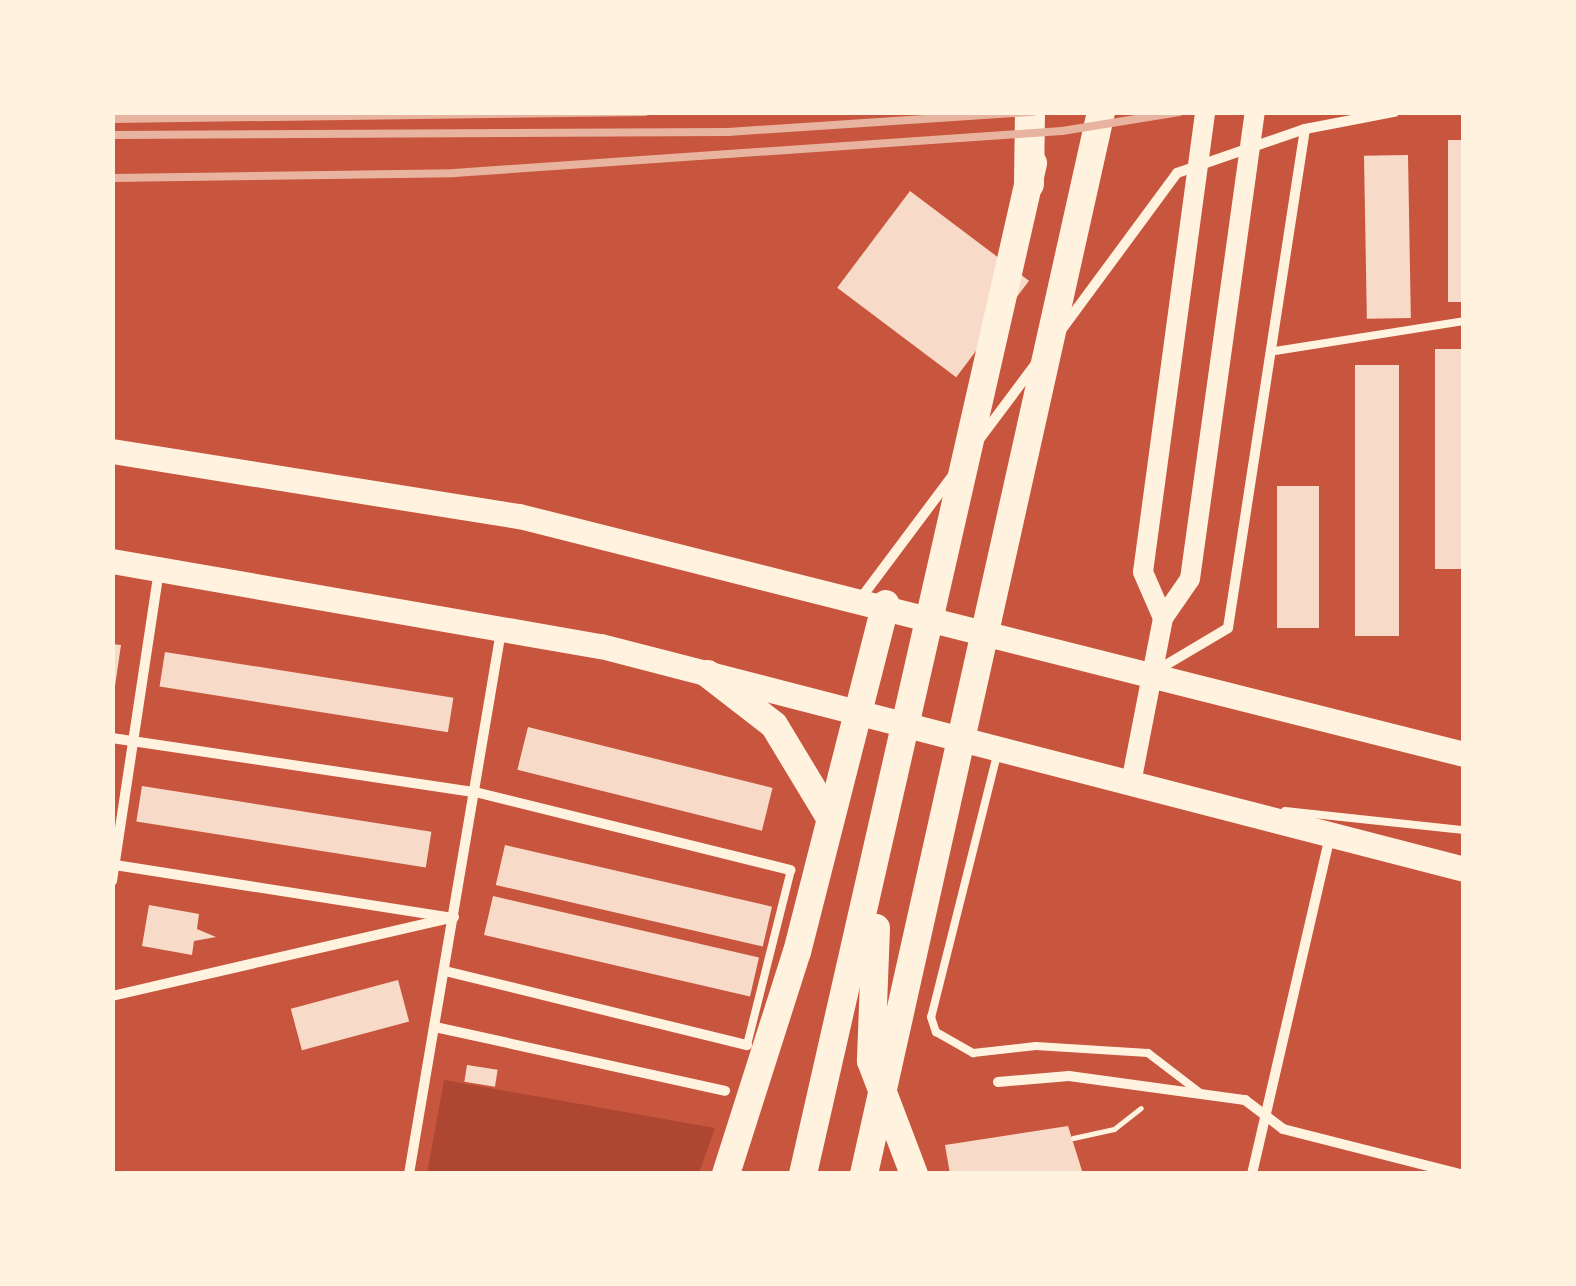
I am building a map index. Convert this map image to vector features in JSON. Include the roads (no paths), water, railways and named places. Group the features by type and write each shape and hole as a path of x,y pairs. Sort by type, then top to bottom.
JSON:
{"highway":[{"path":"1029,184 1030,112"},
{"path":"803,1174 1029,184 1041,112"},
{"path":"864,1174 1101,112"},
{"path":"726,1174 830,818 857,713 874,601"},
{"path":"914,1174 871,1061 869,1014 877,922 949,621"},
{"path":"708,674 774,724 830,818"}],"main road":[{"path":"1163,618 1143,572 1205,112"},
{"path":"1131,784 1163,618 1190,579 1224,363 1255,112"},
{"path":"112,451 519,516 874,601 1464,754"},
{"path":"112,561 502,625 708,674 1464,869"}],"street":[{"path":"874,601 1178,173 1305,129 1394,112"},
{"path":"1153,673 1228,628 1275,351 1305,129"},
{"path":"112,881 160,568"},
{"path":"409,1174 502,625"},
{"path":"112,738 475,792 791,870"},
{"path":"1252,1174 1330,834"},
{"path":"116,865 454,918"},
{"path":"112,996 454,918"},
{"path":"445,971 747,1045"},
{"path":"436,1026 725,1091"},
{"path":"998,1082 1069,1076 1200,1092 1266,1112 1283,1128 1459,1174"}],"lane":[{"path":"1275,351 1464,321"},
{"path":"998,749 931,1017 936,1032 972,1053 1036,1046 1148,1053 1200,1092"},
{"path":"1211,804 1464,830"},
{"path":"747,1045 791,870"}],"railway":[{"path":"112,119 645,112"},
{"path":"112,135 728,132 1033,112"},
{"path":"112,178 454,173 1062,131 1179,112"}]}
